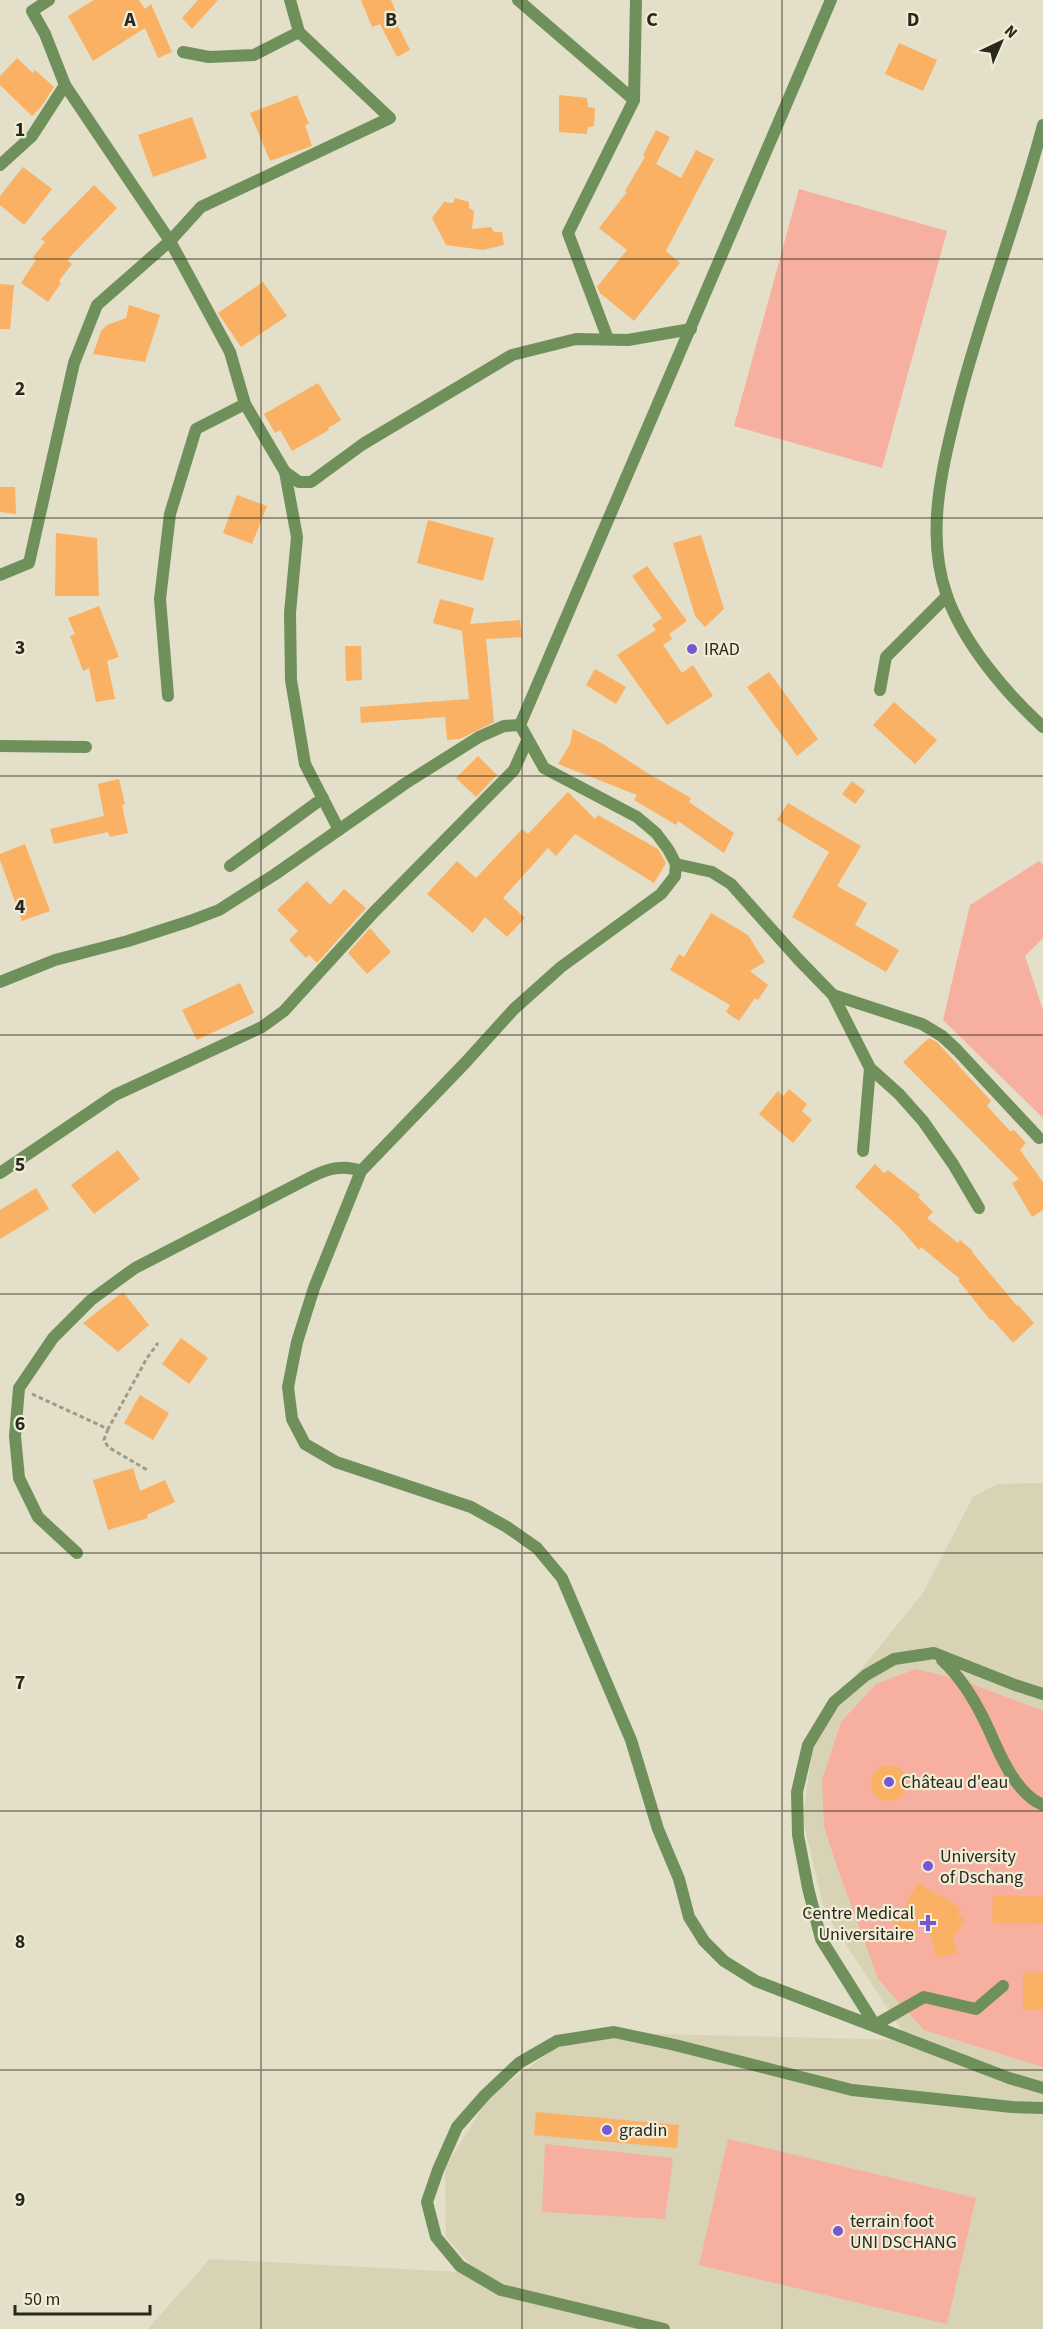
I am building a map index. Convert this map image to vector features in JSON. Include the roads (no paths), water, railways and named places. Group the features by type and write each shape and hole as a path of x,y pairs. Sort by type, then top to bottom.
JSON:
{"street":[{"path":"25,0 45,34 65,85 170,241 230,352 245,404 285,472 297,537 290,613 291,681 305,764 339,830"},
{"path":"32,11 49,0"},
{"path":"0,575 29,563 74,363 97,305 170,241 201,207 390,118 299,32 290,0"},
{"path":"518,0 634,100"},
{"path":"608,339 568,233 634,100 636,0"},
{"path":"831,0 520,725 544,768 637,817 656,834 676,864 675,876 661,894 561,967 514,1009 361,1171 314,1288 297,1342 288,1387 292,1419 305,1444 336,1462 471,1507 507,1527 537,1548 562,1578 631,1740 658,1829 679,1879 689,1917 704,1941 724,1961 756,1981 1009,2078 1043,2088"},
{"path":"183,52 209,57 254,55 299,32"},
{"path":"0,165 32,136 65,85"},
{"path":"1043,125 972,347 938,494 936,524 939,560 947,596 965,632 997,678 1043,727"},
{"path":"285,472 299,482 311,482 363,444 512,355 576,339 628,340 691,329"},
{"path":"168,696 160,599 170,514 196,429 245,404"},
{"path":"880,690 886,657 947,596"},
{"path":"0,982 55,960 149,934 219,910 274,875 406,783 479,737 504,726 520,725"},
{"path":"0,1173 115,1095 262,1027 284,1011 374,912 514,770 527,741"},
{"path":"0,746 86,747"},
{"path":"230,866 323,798"},
{"path":"676,864 712,872 731,884 833,995 870,1068 899,1094 923,1122 953,1164 979,1208"},
{"path":"833,995 922,1024 942,1036 1039,1138"},
{"path":"863,1151 870,1068"},
{"path":"77,1552 38,1517 19,1478 15,1436 19,1388 53,1338 91,1300 135,1268 311,1176 331,1168 352,1168 361,1171"},
{"path":"874,2025 821,1939 808,1888 798,1835 797,1792 808,1745 834,1702 866,1675 894,1659 934,1653 1043,1694"},
{"path":"934,1653 955,1672 1010,1773 1034,1801 1043,1805"},
{"path":"874,2025 924,1997 976,2009 1003,1986"},
{"path":"664,2329 501,2290 460,2266 436,2237 428,2202 438,2170 457,2127 485,2094 519,2063 557,2041 614,2032 675,2045 852,2090 1012,2107 1043,2108"}],"place":[{"name":"IRAD","path":"692,649"},
{"name":"Château d'eau","path":"889,1782"},
{"name":"University of Dschang","path":"928,1866"},
{"name":"Centre Medical Universitaire","path":"928,1923"},
{"name":"gradin","path":"607,2130"},
{"name":"terrain foot UNI DSCHANG","path":"838,2231"}]}
